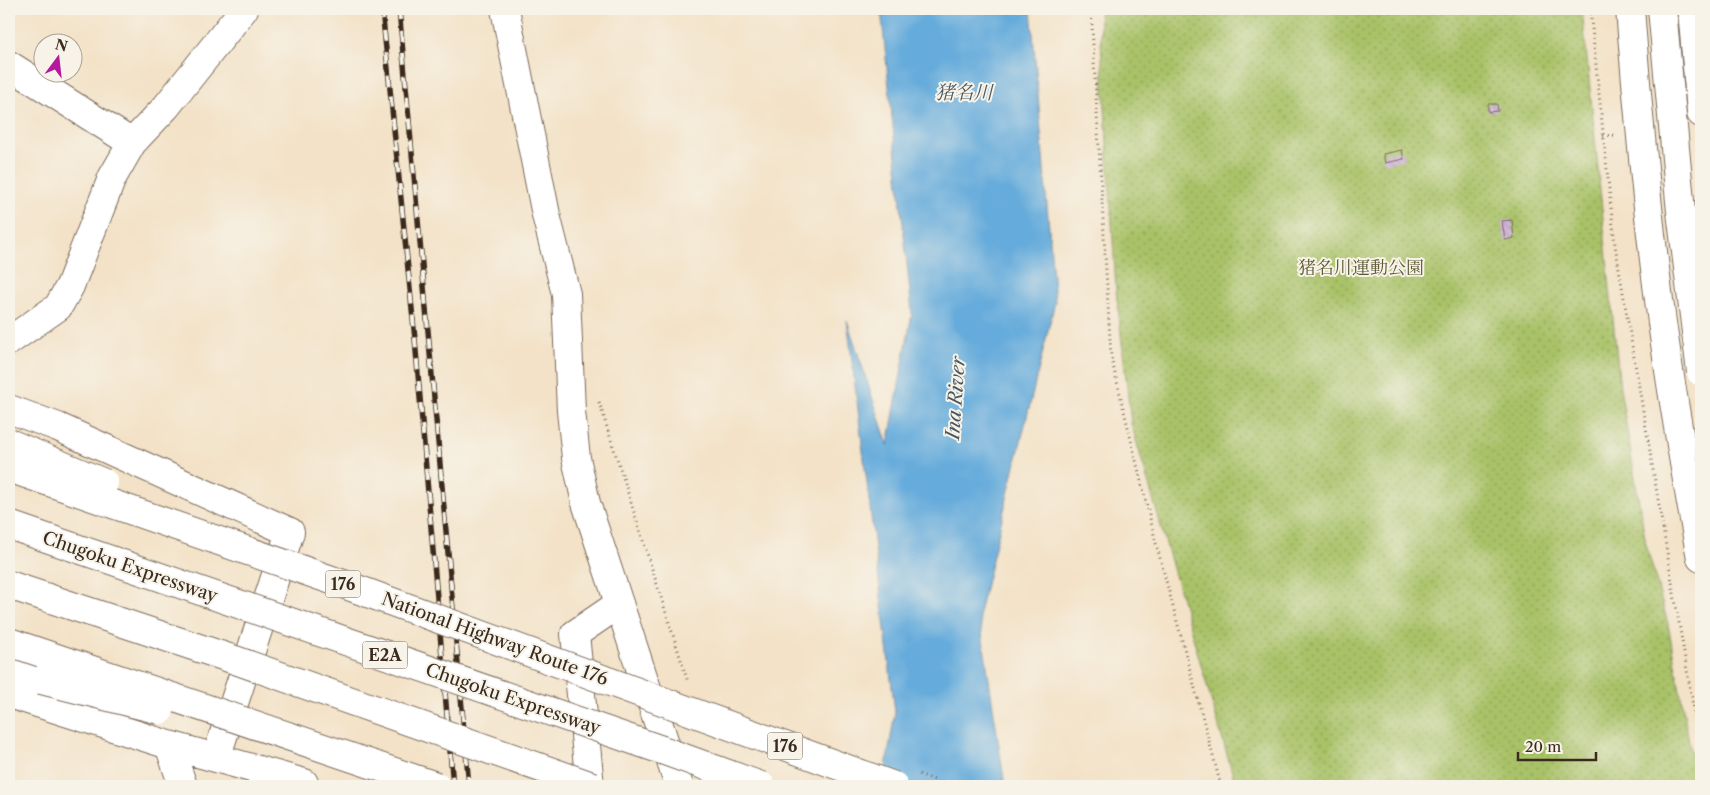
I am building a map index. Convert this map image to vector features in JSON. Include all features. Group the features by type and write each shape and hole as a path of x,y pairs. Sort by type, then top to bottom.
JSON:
{"main road":[{"path":"9,341 58,307 70,286 112,178 132,143 166,107 244,9"},
{"path":"504,9 546,215 566,294 571,411 576,458 586,503 679,786"},
{"path":"1630,9 1640,133 1661,315 1701,558"},
{"path":"1662,9 1681,212 1701,372"},
{"path":"1674,9 1685,145 1701,270"},
{"path":"1692,9 1701,113"},
{"path":"9,65 132,143"},
{"path":"9,409 58,427 290,532 216,758"},
{"path":"9,443 346,584"},
{"name":"National Highway Route 176","path":"9,468 346,584 894,786"},
{"name":"Chugoku Expressway","path":"9,525 662,750 761,786"},
{"path":"9,585 238,661 591,786 575,634 619,604"},
{"path":"9,642 436,786"},
{"path":"9,669 41,680 382,768"},
{"path":"9,694 169,745 304,783"},
{"path":"169,745 183,786"}],"path":[{"path":"1091,9 1111,357 1156,542 1221,786"},
{"path":"1590,9 1615,245 1701,753"},
{"path":"599,401 688,683"}],"green space":[{"name":"猪名川運動公園","path":"1099,9 1582,9 1620,388 1646,544 1668,624 1697,786 1236,786 1131,423 1116,290"}],"water":[{"name":"猪名川","path":"881,9 1031,9 1055,302 979,613 1005,786 883,786 895,712 847,320 888,445 912,313"}],"building":[{"path":"1488,104 1497,104 1498,111 1488,112"},
{"path":"1402,150 1404,159 1385,163 1383,154"},
{"path":"1512,220 1514,238 1505,240 1502,221"}],"railway":[{"path":"382,9 415,339 453,786"},
{"path":"399,9 469,786"}],"water label":[{"name":"Ina River","path":"955,398"}]}
